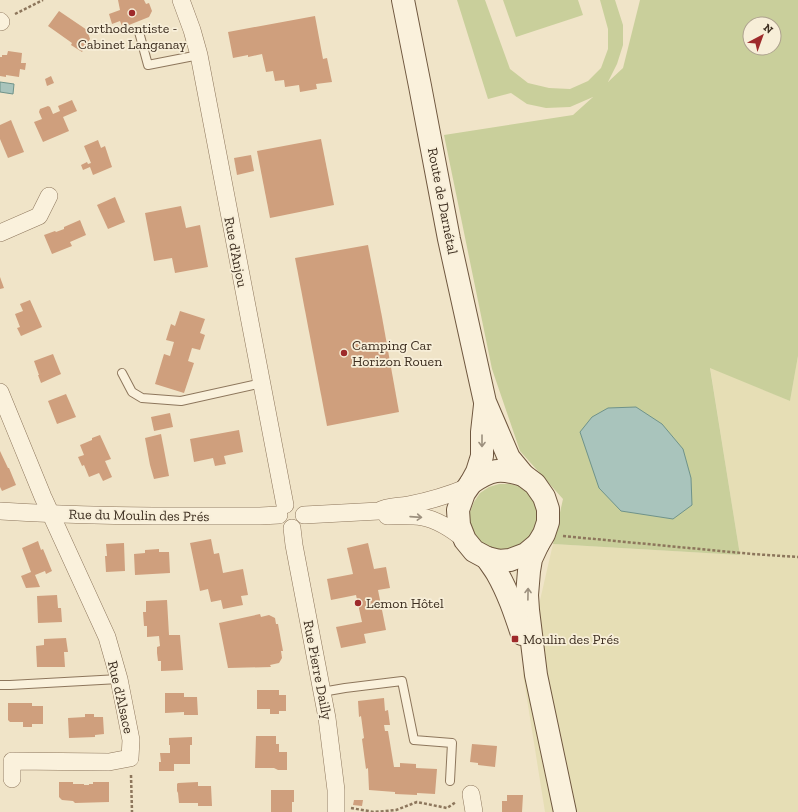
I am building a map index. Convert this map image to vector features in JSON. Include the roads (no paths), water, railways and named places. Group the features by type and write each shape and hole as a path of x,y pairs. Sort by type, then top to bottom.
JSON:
{"main road":[{"name":"Route de Darnétal","path":"403,0 449,239 486,402"},
{"path":"486,402 509,458 523,475 535,484 544,497 548,509 548,522 531,559 527,595 536,675 565,812"},
{"path":"486,402 482,432 482,456 477,472 464,493 458,510 459,526 465,540 474,551 487,558 499,561 510,560 526,554 541,539"},
{"path":"470,485 483,475 495,471 508,471 523,475"},
{"path":"487,558 497,573 512,605 536,675"}],"street":[{"name":"Rue d'Anjou","path":"181,0 199,55 262,383 282,510"},
{"path":"0,233 39,216 49,196"},
{"name":"Rue d'Alsace","path":"0,392 51,514 107,637 119,679 131,740 130,758 109,762 12,761 12,779"},
{"path":"304,515 379,511 383,508 407,505 452,494 470,485"},
{"path":"290,503 298,505 302,508 304,515 304,520 299,526 286,528 280,522 282,510 290,503"},
{"name":"Rue du Moulin des Prés","path":"0,511 51,514 145,516 260,516 282,510"},
{"path":"379,511 385,516 422,517 440,523 454,531 465,540"},
{"name":"Rue Pierre Dailly","path":"292,528 327,718 336,790 336,810"},
{"path":"471,794 474,812"}],"lane":[{"path":"139,32 148,65 199,55"},
{"path":"122,373 132,392 142,398 181,401 262,383"},
{"path":"0,685 10,686 119,679"},
{"path":"322,692 402,681 414,740 452,743 450,781"}],"water":[{"path":"0,82 14,84 13,94 0,92"},
{"path":"636,407 662,424 683,449 691,478 692,505 673,519 621,511 599,488 580,432 592,417 608,408"}],"place":[{"name":"orthodentiste - Cabinet Langanay","path":"132,13"},
{"name":"Camping Car Horizon Rouen","path":"344,353"},
{"name":"Lemon Hôtel","path":"358,603"},
{"name":"Moulin des Prés","path":"515,639"}]}
